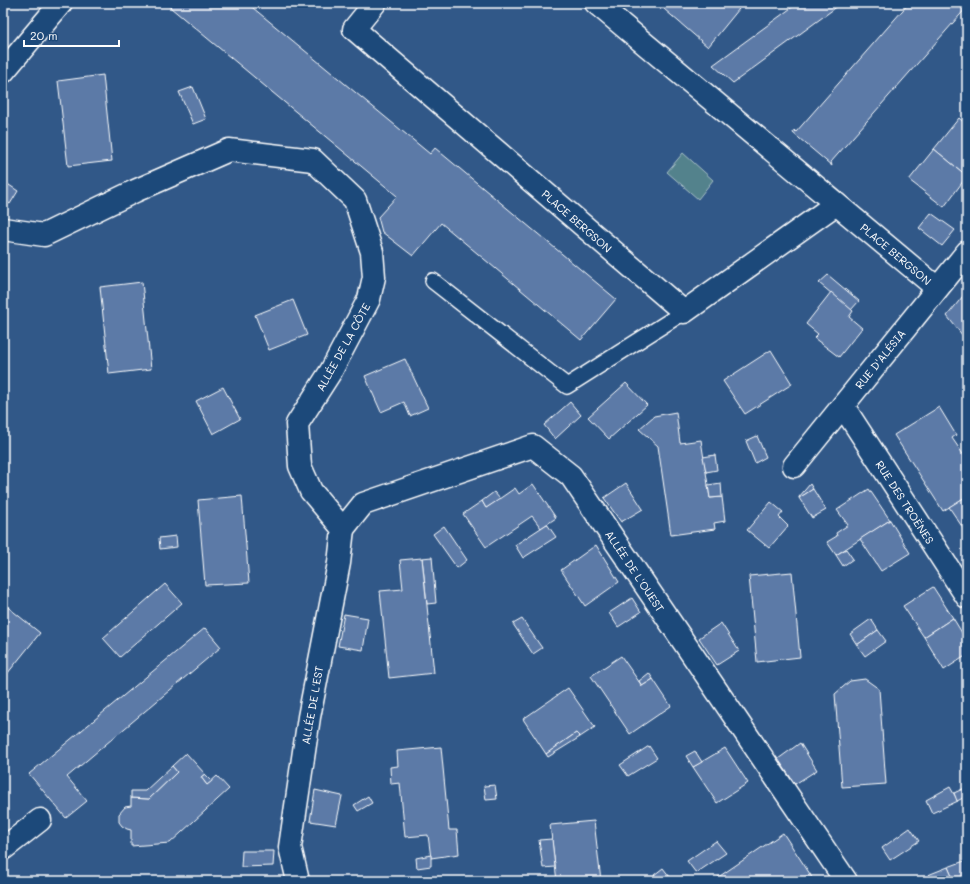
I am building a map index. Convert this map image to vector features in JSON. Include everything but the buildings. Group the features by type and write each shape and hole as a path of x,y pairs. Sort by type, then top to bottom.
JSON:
{"street":[{"path":"3,72 61,3"},
{"name":"PLACE BERGSON","path":"375,3 354,28 684,312"},
{"name":"PLACE BERGSON","path":"596,3 937,288"},
{"name":"ALLÉE DE LA CÔTE","path":"3,229 44,235 229,150 313,160 355,200 372,252 374,277 369,299 331,371 298,424 300,466 311,490 343,529"},
{"path":"684,312 836,204"},
{"name":"RUE D'ALÉSIA","path":"794,466 967,252"},
{"name":"RUE DES TROËNES","path":"842,406 967,598"},
{"name":"ALLÉE DE L'OUEST","path":"343,529 364,504 533,446 571,476 846,881"},
{"name":"ALLÉE DE L'EST","path":"298,881 290,847 308,717 339,563 343,529"},
{"path":"3,849 40,820"}],"lane":[{"path":"433,281 567,386 684,312"}],"green space":[{"path":"683,153 713,180 698,199 667,172"}]}
